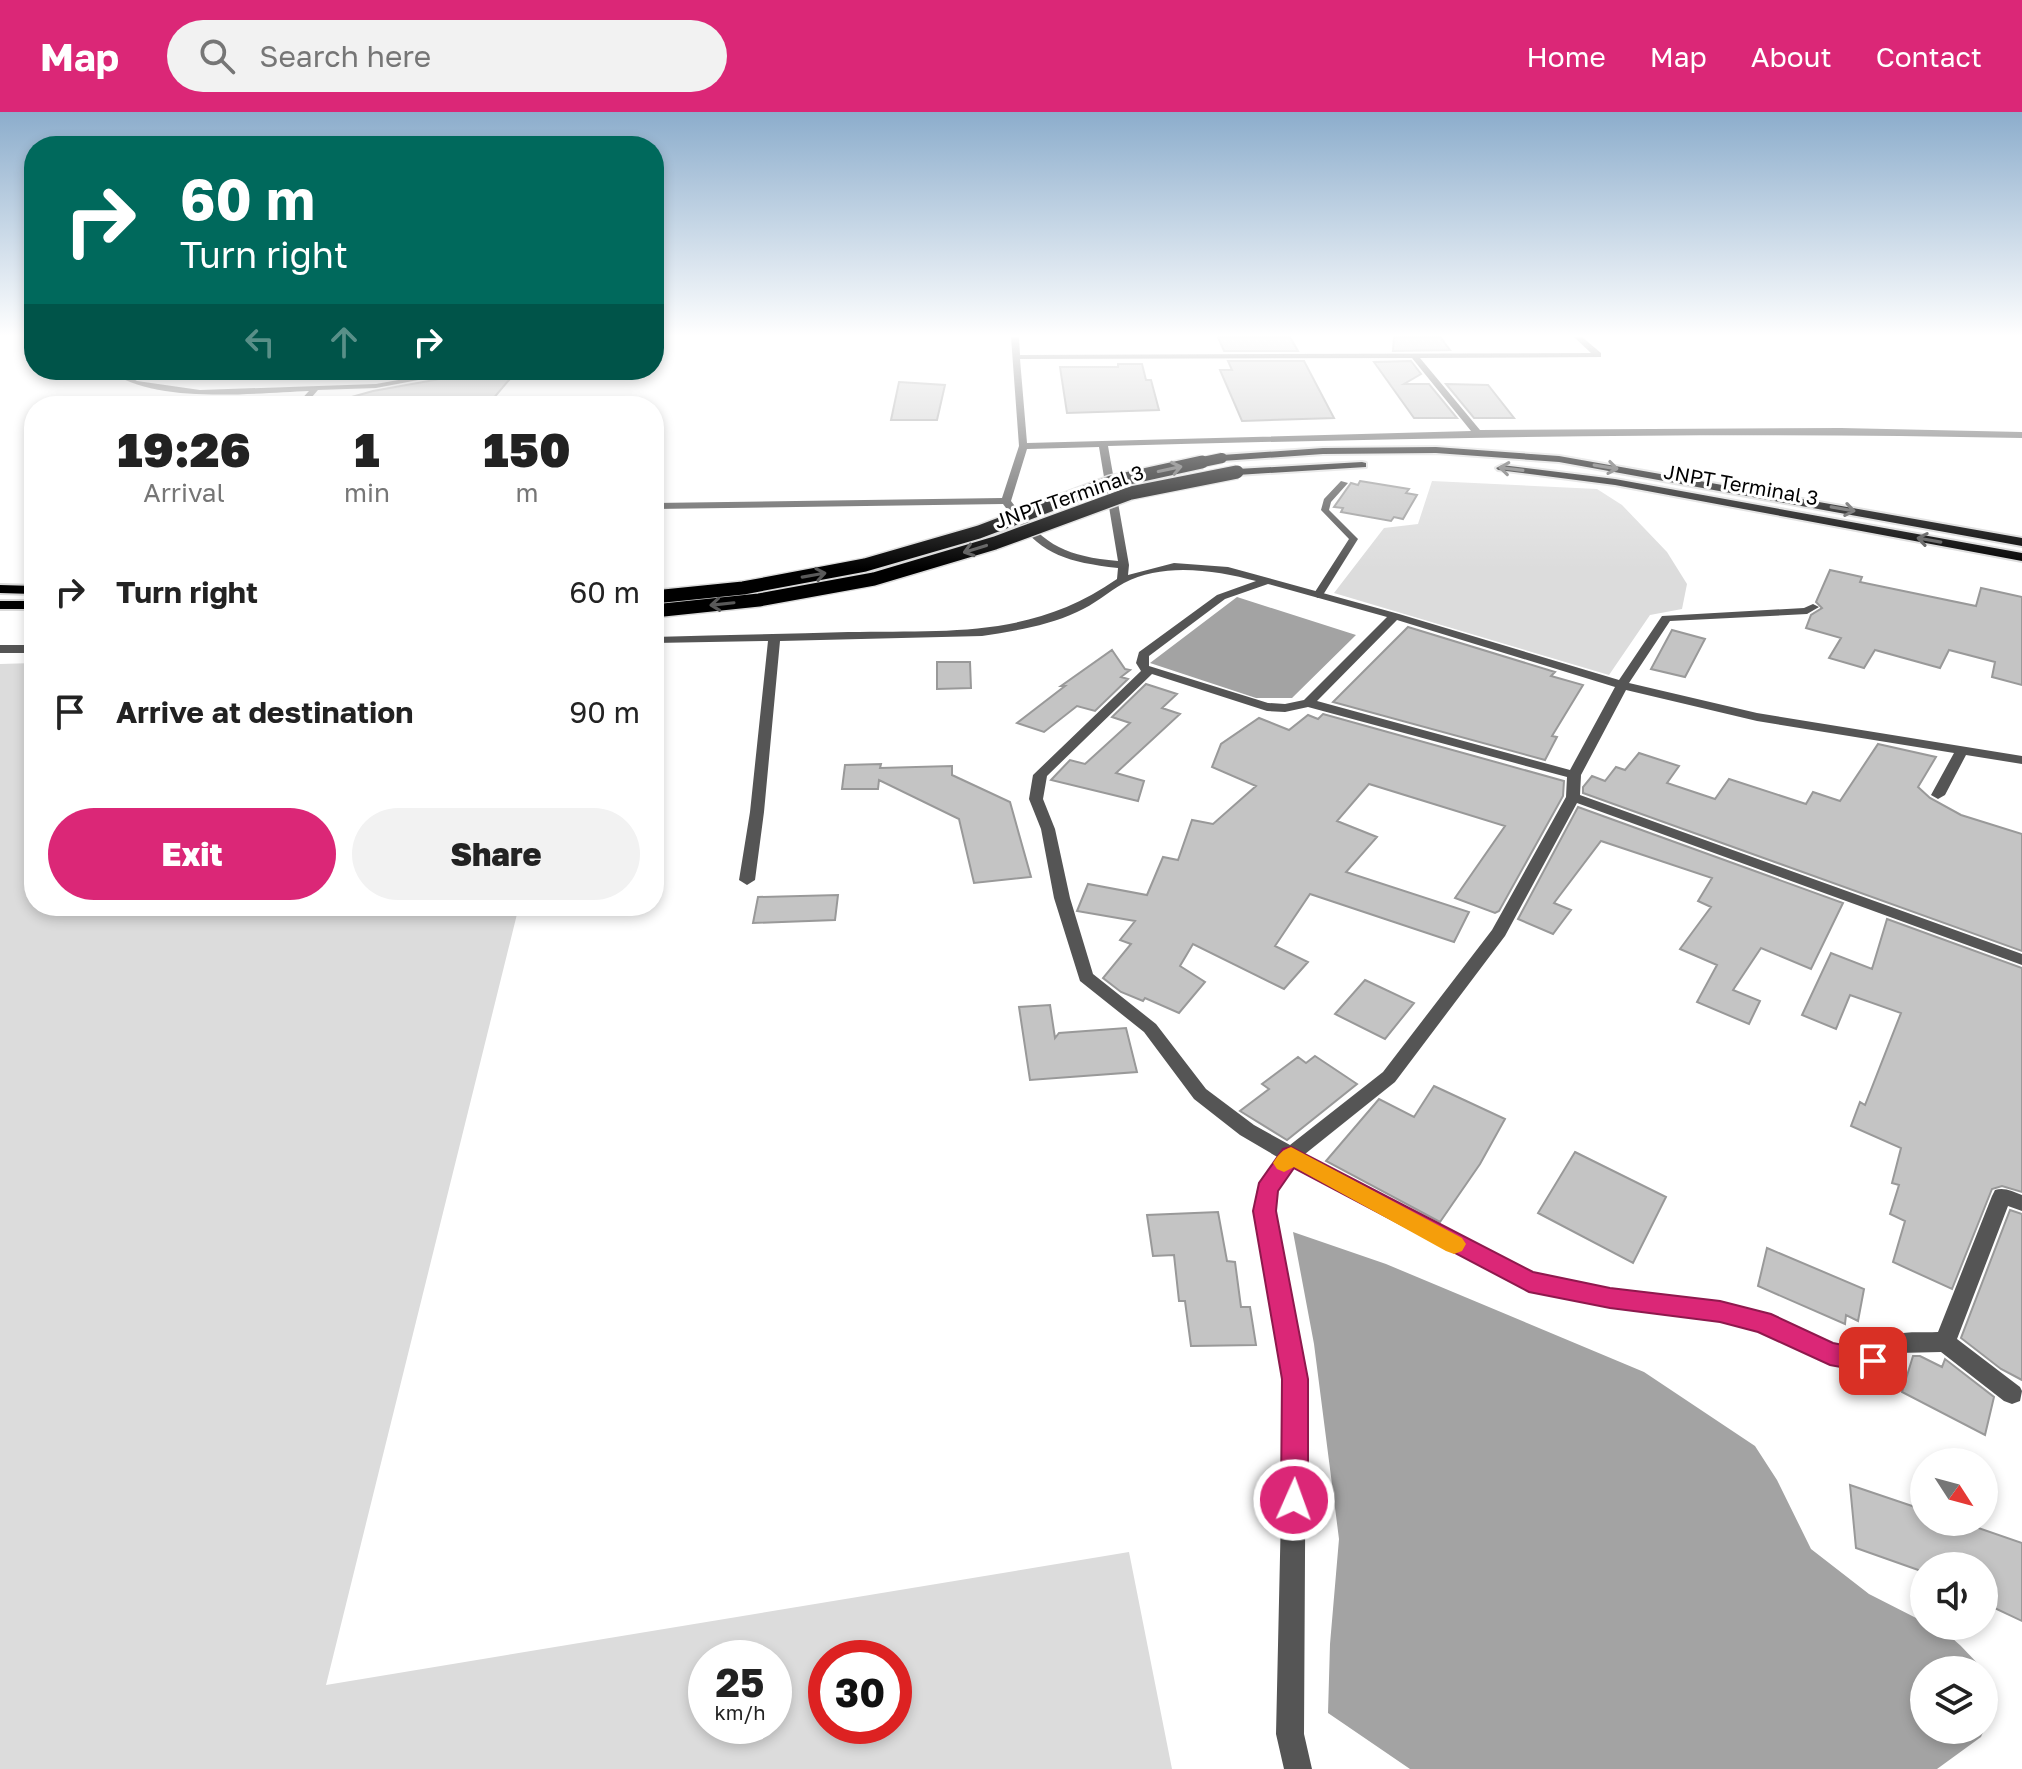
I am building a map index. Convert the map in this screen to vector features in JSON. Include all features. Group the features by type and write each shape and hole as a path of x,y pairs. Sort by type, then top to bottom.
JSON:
{"main road":[{"name":"JNPT Terminal 3","path":"664,596 743,588 865,565 979,532 1111,482 1222,458 1323,451 1436,450 1559,459 2022,542"},
{"name":"JNPT Terminal 3","path":"1438,464 1467,463 1615,482 2022,557"},
{"name":"JNPT Terminal 3","path":"664,610 759,600 874,579 995,543 1131,493 1237,472 1380,465"},
{"path":"0,589 24,590"},
{"path":"0,605 24,605"}],"street":[{"path":"1006,501 1023,446 1021,414"},
{"path":"1462,414 1478,433"},
{"path":"1023,446 1478,433 1841,431 2022,435"},
{"path":"1103,444 1123,573"},
{"path":"1006,501 1035,539 1055,553 1123,573 1174,566 1228,570 1395,616 1622,685 1757,717 2022,760"},
{"path":"664,506 1006,501"},
{"path":"664,640 982,633 1071,614 1123,573"},
{"path":"1147,672 1142,663 1143,655 1221,597 1267,581"},
{"path":"1298,1769 1290,1734 1295,1379 1264,1211 1267,1190 1291,1155 1389,1077 1499,932 1573,797 1574,775 1622,685 1666,618 1807,611 1813,607"},
{"path":"1308,703 1395,616"},
{"path":"747,880 774,638"},
{"path":"0,649 24,649"},
{"path":"1574,775 1308,703 1285,708 1267,707 1150,669 1040,775 1032,801 1048,829 1062,898 1086,977 1150,1028 1200,1094 1247,1130 1529,1282 1610,1298 1720,1311 1762,1322 1830,1354 1873,1361 1893,1343 1945,1342 2012,1394"},
{"path":"1938,795 1962,751"},
{"path":"1573,797 2022,960"},
{"path":"1945,1342 2002,1196 2022,1203"}],"lane":[{"path":"1318,595 1354,539 1325,510 1327,501 1344,483"}],"shaded area":[{"path":"1432,481 1597,489 1622,505 1667,552 1687,584 1682,609 1650,615 1609,675 1334,593 1384,528 1418,524"},
{"path":"1237,597 1356,635 1292,698 1256,698 1150,663"},
{"path":"24,663 24,916 517,916 326,1685 1129,1552 1172,1769 0,1769 0,664"},
{"path":"1293,1232 1386,1264 1644,1372 1755,1446 1777,1480 1811,1549 1869,1594 1910,1615 1910,1640 1954,1640 1971,1656 1910,1656 1910,1744 1971,1744 1937,1769 1410,1769 1328,1713 1339,1539 1314,1344"}],"building":[{"path":"892,414 938,414 937,420 891,420"},
{"path":"1239,414 1332,414 1334,418 1242,421"},
{"path":"1411,414 1454,414 1457,418 1414,418"},
{"path":"1471,414 1511,414 1514,418 1474,418"},
{"path":"1360,481 1409,489 1406,493 1417,495 1403,519 1394,517 1391,521 1341,512 1343,508 1334,507 1351,483 1358,485"},
{"path":"1830,570 1862,577 1860,582 1976,606 1981,588 2022,597 2022,685 1992,677 1995,662 1949,650 1940,668 1875,650 1864,668 1829,658 1841,638 1806,628 1811,615 1822,608 1816,602"},
{"path":"1408,627 1555,672 1551,676 1583,685 1552,736 1557,737 1545,760 1333,702"},
{"path":"1672,630 1705,639 1685,677 1651,669"},
{"path":"1112,650 1125,669 1130,670 1121,677 1128,679 1095,711 1077,706 1044,732 1017,723 1065,686 1061,686"},
{"path":"937,662 970,662 971,688 937,689"},
{"path":"1146,684 1177,694 1162,708 1180,714 1116,773 1144,781 1138,801 1051,780 1070,760 1085,764 1130,723 1112,717"},
{"path":"1323,714 1564,781 1563,796 1499,911 1495,913 1455,898 1505,826 1369,784 1337,821 1377,837 1346,872 1469,912 1454,942 1310,894 1275,946 1308,962 1284,989 1193,944 1180,966 1205,982 1179,1013 1145,998 1143,1001 1121,992 1103,978 1131,944 1120,940 1135,921 1077,911 1088,884 1147,895 1163,857 1178,860 1192,820 1213,824 1256,786 1212,767 1221,744 1259,718 1289,730 1308,715 1318,719"},
{"path":"1878,744 1936,757 1918,787 1930,798 1961,815 2022,834 2022,951 1583,793 1583,787 1592,776 1605,781 1616,767 1625,770 1639,753 1679,766 1667,783 1715,799 1729,779 1806,804 1813,792 1840,801"},
{"path":"881,764 880,768 952,766 952,775 1010,802 1031,877 974,883 959,819 879,780 878,789 842,789 845,765"},
{"path":"1578,807 1843,903 1811,969 1761,948 1733,990 1760,1001 1749,1024 1697,1002 1717,965 1680,949 1711,907 1698,901 1712,878 1601,841 1554,903 1571,910 1553,934 1518,919"},
{"path":"838,895 835,920 753,923 758,897"},
{"path":"1887,919 2022,968 2022,1192 2002,1186 1992,1189 1952,1289 1893,1262 1905,1221 1890,1214 1899,1185 1892,1183 1901,1148 1851,1126 1860,1102 1865,1105 1901,1013 1850,995 1836,1029 1802,1015 1831,953 1872,969"},
{"path":"1365,980 1414,1003 1385,1039 1335,1014"},
{"path":"1050,1005 1055,1038 1059,1033 1126,1028 1137,1072 1030,1080 1019,1007"},
{"path":"1315,1056 1357,1084 1287,1140 1240,1111 1269,1089 1262,1084 1298,1057 1306,1063"},
{"path":"1434,1086 1505,1119 1480,1164 1440,1222 1326,1161 1379,1099 1414,1117"},
{"path":"1575,1152 1666,1197 1633,1263 1538,1213"},
{"path":"2010,1210 2022,1214 2022,1380 2001,1369 1961,1338"},
{"path":"1218,1212 1227,1261 1235,1262 1241,1307 1250,1307 1256,1345 1191,1346 1185,1301 1179,1301 1174,1255 1153,1256 1147,1215"},
{"path":"1767,1248 1864,1289 1858,1321 1846,1315 1845,1324 1758,1286"},
{"path":"1913,1356 1920,1356 1942,1367 1945,1359 1994,1397 1985,1435 1902,1392"},
{"path":"1850,1485 1910,1505 1910,1536 1998,1535 2022,1543 2022,1621 1998,1610 1998,1552 1910,1552 1910,1567 1856,1548"}],"slow traffic":[{"path":"1284,1163 1291,1155 1454,1244"}],"route":[{"path":"1294,1500 1295,1379 1264,1211 1267,1190 1275,1174 1291,1155 1473,1255 1529,1282 1610,1298 1720,1311 1762,1322 1830,1354 1873,1361"}]}
